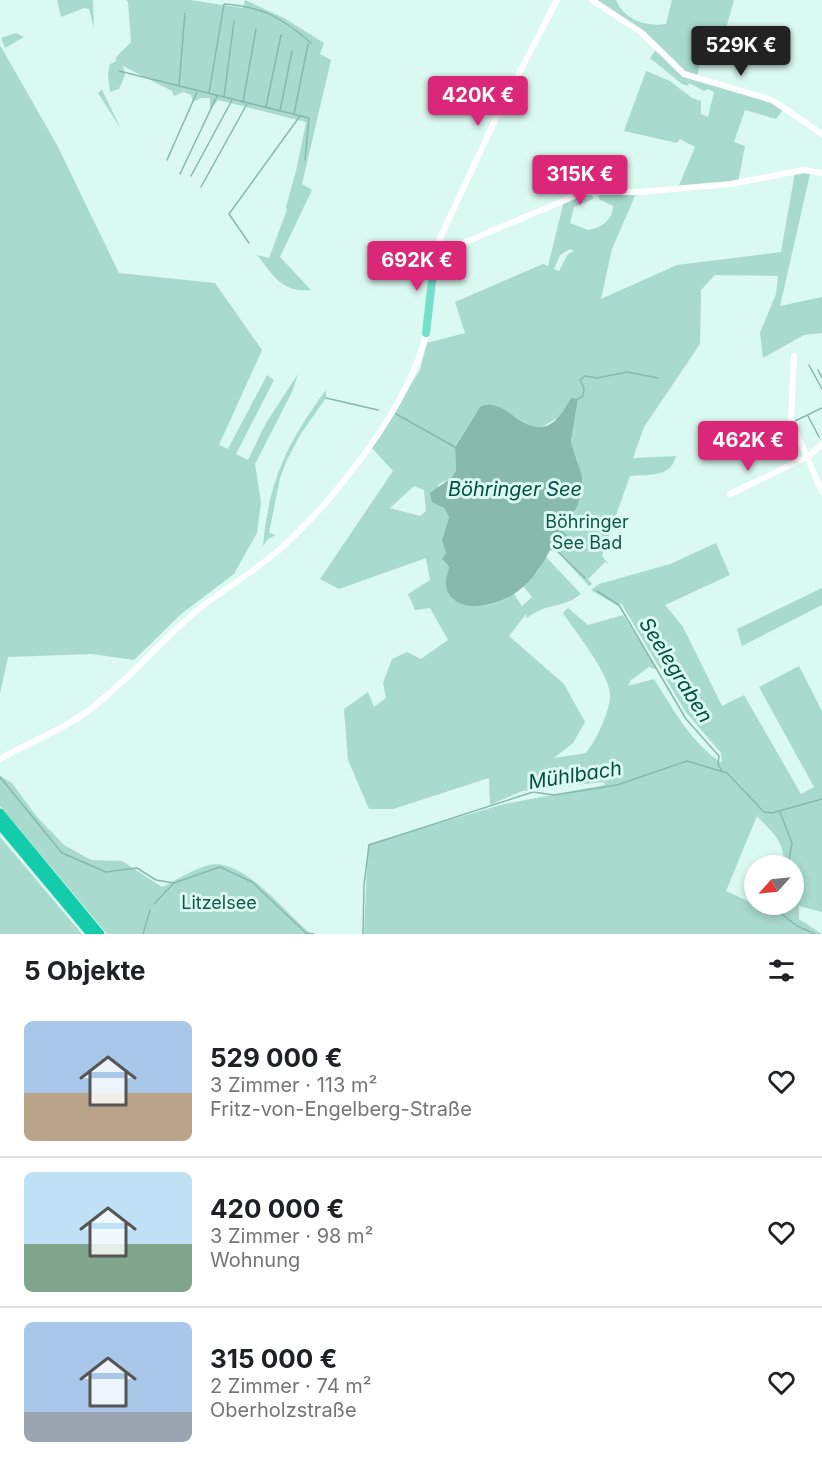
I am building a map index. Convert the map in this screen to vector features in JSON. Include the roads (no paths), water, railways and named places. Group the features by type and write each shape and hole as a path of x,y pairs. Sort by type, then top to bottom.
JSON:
{"highway":[{"path":"0,813 100,934"},
{"path":"0,825 91,934"}],"main road":[{"path":"426,333 435,255"}],"street":[{"path":"435,255 443,231 495,120 557,0"},
{"path":"592,0 620,17 654,44 684,74 772,100 822,134"},
{"path":"435,255 584,192 639,192 731,184 804,170 822,173"},
{"path":"0,759 59,730 89,710 196,611 268,559 293,537 355,465 384,423 415,369 426,333"},
{"path":"794,356 791,420 814,468 822,492"},
{"path":"730,494 808,456 822,444"},
{"path":"814,468 822,467"}],"water":[{"name":"Böhringer See","path":"572,397 578,399 571,442 582,476 582,492 577,507 562,529 568,537 566,547 560,551 550,550 529,581 517,592 503,600 474,606 456,601 446,586 449,567 442,559 446,553 442,540 449,517 444,508 432,502 430,493 451,478 456,471 455,447 480,407 489,405 498,407 524,422 542,427 552,423 561,414"}],"waterway":[{"path":"209,93 224,4 250,8 271,15 291,26 311,43"},
{"path":"179,86 185,13"},
{"path":"224,97 234,21"},
{"path":"243,102 256,29"},
{"path":"266,107 281,35"},
{"path":"294,114 308,44"},
{"path":"280,111 292,51"},
{"path":"119,71 309,118 305,160"},
{"path":"167,160 197,92"},
{"path":"180,174 217,96"},
{"path":"191,176 232,100"},
{"path":"201,187 247,104"},
{"path":"249,243 229,214 300,116"},
{"path":"809,365 822,389"},
{"path":"818,370 822,378"},
{"path":"578,399 583,396 584,388 580,380 585,376 597,378 627,372 658,378"},
{"path":"326,398 378,410"},
{"path":"795,421 822,408"},
{"path":"396,414 455,447"},
{"path":"808,416 819,437"},
{"path":"775,431 788,424"},
{"name":"Seelegraben","path":"555,549 585,578"},
{"name":"Seelegraben","path":"597,591 619,605 686,719 719,756 718,764 722,771"},
{"name":"Mühlbach","path":"363,934 364,885 369,845 533,792 554,795 617,785 687,761 727,773 764,812 772,813 822,799"},
{"name":"Mühlbach","path":"0,777 62,853 106,872 137,868 156,880 174,883 220,867 252,882 306,933 314,934"},
{"path":"780,812 792,843 790,855"},
{"path":"154,904 174,883"},
{"path":"143,934 150,910"},
{"path":"783,915 797,926 815,934"}],"park label":[{"name":"Böhringer See Bad","path":"587,531"},
{"name":"Litzelsee","path":"219,902"}]}
